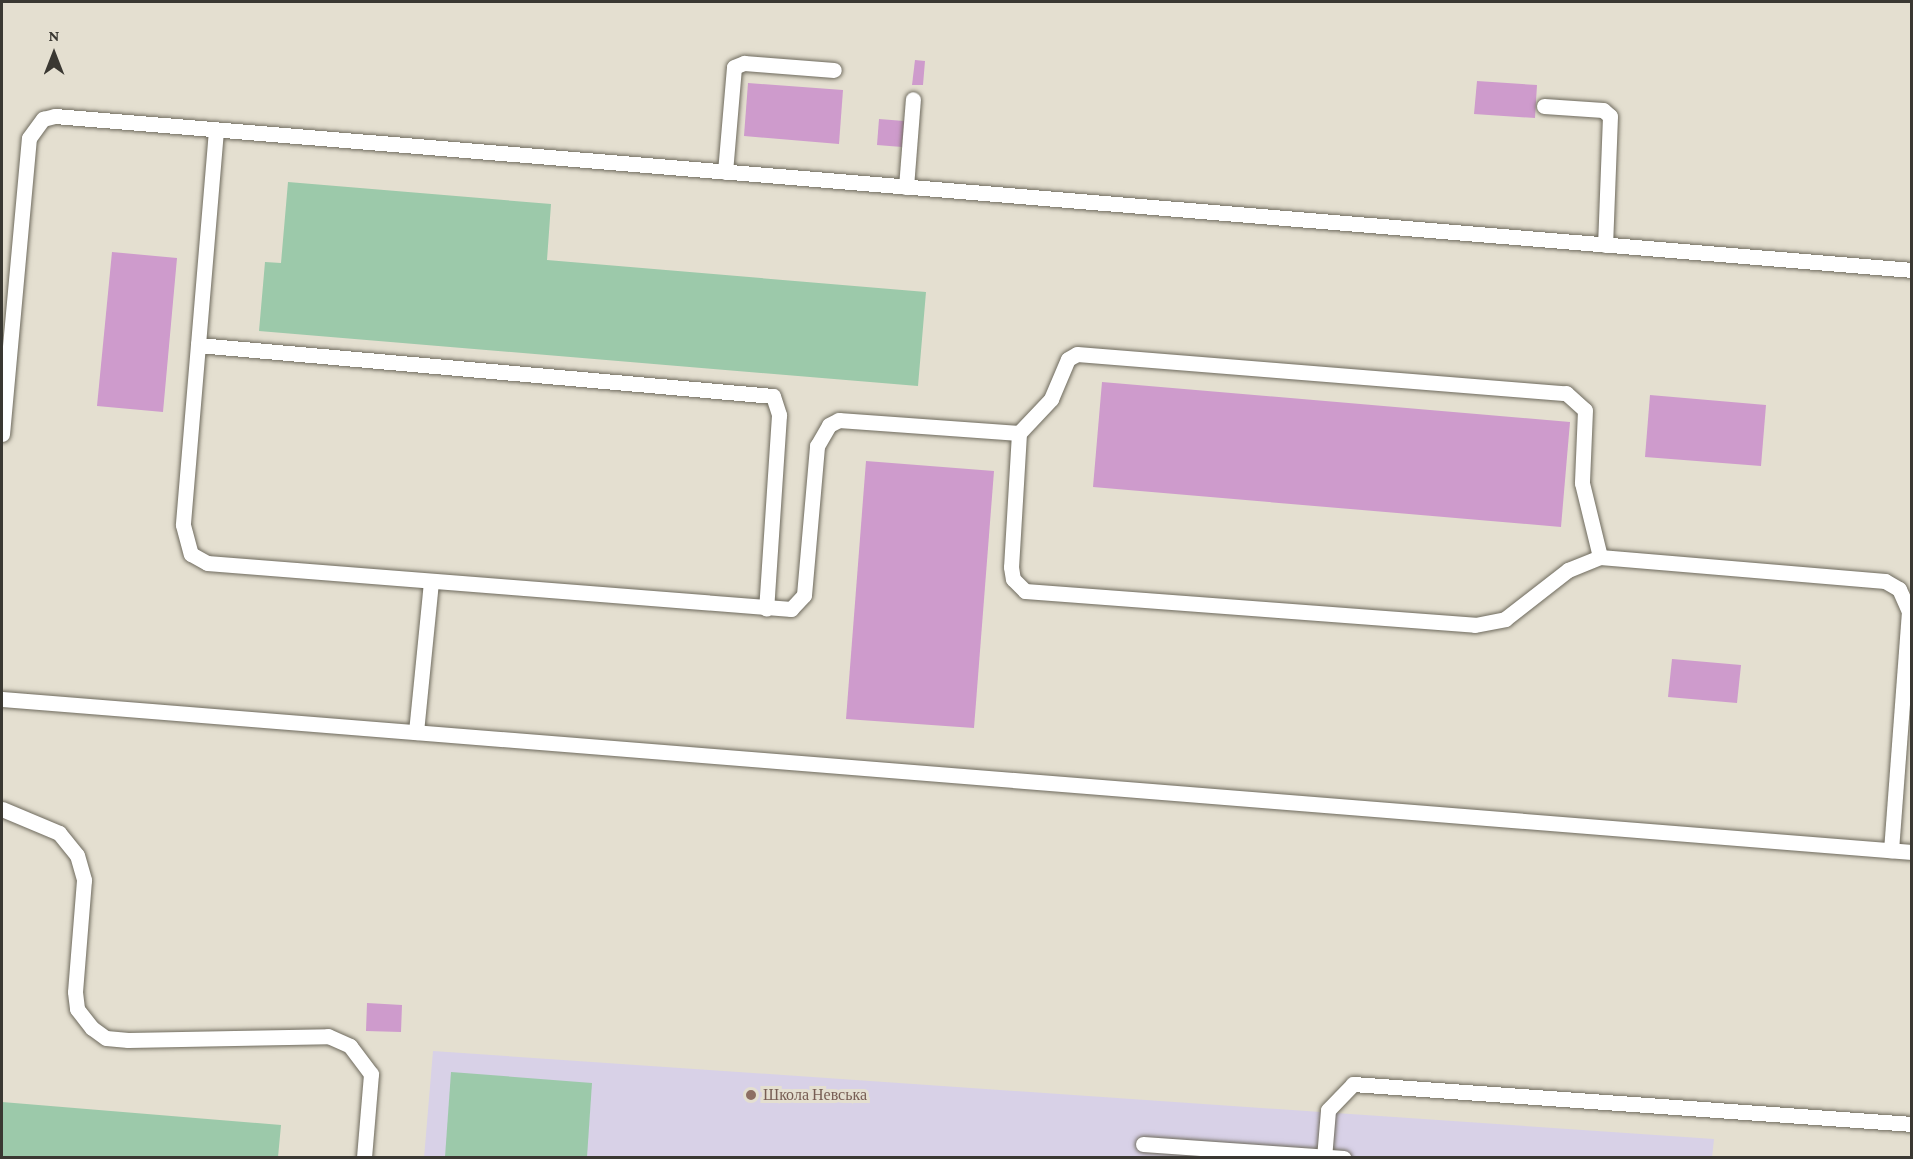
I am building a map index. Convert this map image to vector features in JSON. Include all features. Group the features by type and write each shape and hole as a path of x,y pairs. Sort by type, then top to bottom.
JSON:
{"lane":[{"path":"725,172 734,67 744,63 834,70"},
{"path":"906,187 913,99"},
{"path":"1544,106 1603,110 1610,116 1605,245"},
{"path":"2,434 28,138 35,126 55,116 1911,270"},
{"path":"216,130 183,525 191,554 207,563 766,609 791,609 804,595 817,446 829,425 839,420 1019,433"},
{"path":"198,345 774,396 779,415 766,609"},
{"path":"1600,557 1582,483 1585,410 1566,393 1077,354 1068,359 1051,399 1019,433 1011,567 1013,579 1025,591 1475,625 1505,619 1568,570 1600,557 1885,581 1899,589 1909,611 1891,850"},
{"path":"416,732 431,582"},
{"path":"2,699 1911,852"},
{"path":"2,809 59,833 77,855 84,880 75,992 77,1010 92,1028 106,1038 128,1040 284,1033 336,1039 366,1061 371,1074 364,1158"},
{"path":"1324,1157 1328,1110 1353,1084 1911,1124"},
{"path":"1143,1144 1344,1158"}],"shaded area":[{"name":"Школа Невська","path":"433,1051 1714,1139 1712,1158 424,1158"}],"green space":[{"path":"288,182 551,204 547,260 926,292 918,386 259,331 265,262 281,263"},
{"path":"451,1072 592,1083 587,1157 445,1157"},
{"path":"2,1102 281,1125 278,1157 2,1157"}],"building":[{"path":"915,60 925,61 923,85 912,85"},
{"path":"1477,81 1537,85 1535,118 1474,114"},
{"path":"748,83 843,90 839,144 744,136"},
{"path":"879,119 904,121 902,147 877,145"},
{"path":"112,252 177,258 163,412 97,406"},
{"path":"1102,382 1570,422 1561,527 1093,487"},
{"path":"1650,395 1766,405 1761,466 1645,457"},
{"path":"866,461 994,471 974,728 846,719"},
{"path":"1672,659 1741,665 1737,703 1668,697"},
{"path":"367,1003 402,1005 401,1032 366,1031"}],"place":[{"name":"Школа Невська","path":"751,1095"}]}
